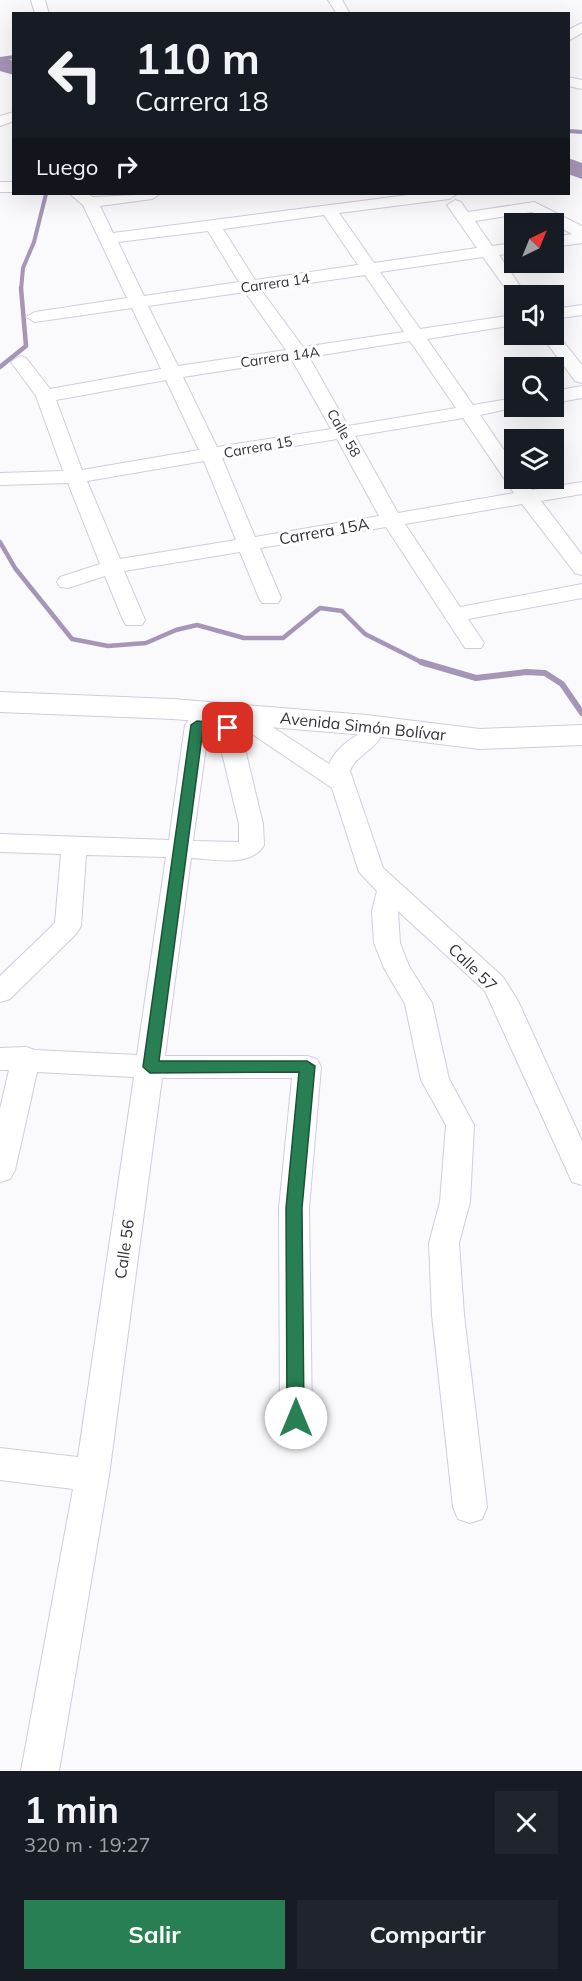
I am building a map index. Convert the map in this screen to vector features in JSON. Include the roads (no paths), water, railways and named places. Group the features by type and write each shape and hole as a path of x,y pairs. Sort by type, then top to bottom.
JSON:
{"main road":[{"name":"Avenida Simón Bolívar","path":"0,702 173,709 366,725 480,739 579,743"},
{"name":"Avenida Simón Bolívar","path":"0,716 260,729 480,750 579,743"}],"street":[{"path":"135,195 84,198 138,302 211,455 270,598"},
{"path":"106,239 441,195"},
{"path":"450,195 462,218 511,285"},
{"path":"462,218 534,207 582,233"},
{"path":"328,209 372,269 526,497 582,569"},
{"name":"Calle 58","path":"213,224 250,286 299,355 392,520 457,614 473,643"},
{"path":"564,241 582,238"},
{"name":"Carrera 14","path":"35,317 504,249"},
{"path":"564,313 582,310"},
{"name":"Carrera 14A","path":"45,396 171,373 504,322"},
{"path":"557,345 582,377"},
{"path":"20,362 45,396 75,477 134,620"},
{"path":"564,395 582,392"},
{"name":"Carrera 15","path":"2,478 75,477 504,406"},
{"name":"Carrera 15A","path":"68,582 112,567 582,488"},
{"path":"457,614 582,591"},
{"name":"Calle 56","path":"40,1771 93,1475 197,725"},
{"path":"0,843 244,851 252,845 251,824 228,728"},
{"path":"260,729 339,782"},
{"path":"339,782 338,771 342,760 368,738"},
{"name":"Calle 57","path":"339,782 372,872 390,891 494,984 508,1008 582,1173"},
{"path":"0,992 68,926 74,847"},
{"path":"390,891 385,911 387,943 397,968 418,1003 435,1080 460,1125 455,1202 444,1243 448,1315 470,1507"},
{"path":"0,1170 13,1059 150,1067 307,1066 294,1208 296,1418"},
{"path":"0,1464 93,1475"}],"waterway":[{"path":"0,59 12,57"},
{"path":"0,63 12,68"},
{"path":"570,131 582,132"},
{"path":"570,166 582,172"},
{"path":"21,289 23,268 34,242 46,195"},
{"path":"0,367 26,346 21,289"},
{"path":"0,542 15,568 72,639 108,646 146,643 176,630 197,625 244,638 283,638 320,608 342,611 365,634 421,662"},
{"path":"421,662 476,678 526,672 545,673 562,684 582,713"},
{"path":"421,662 425,664"}]}
